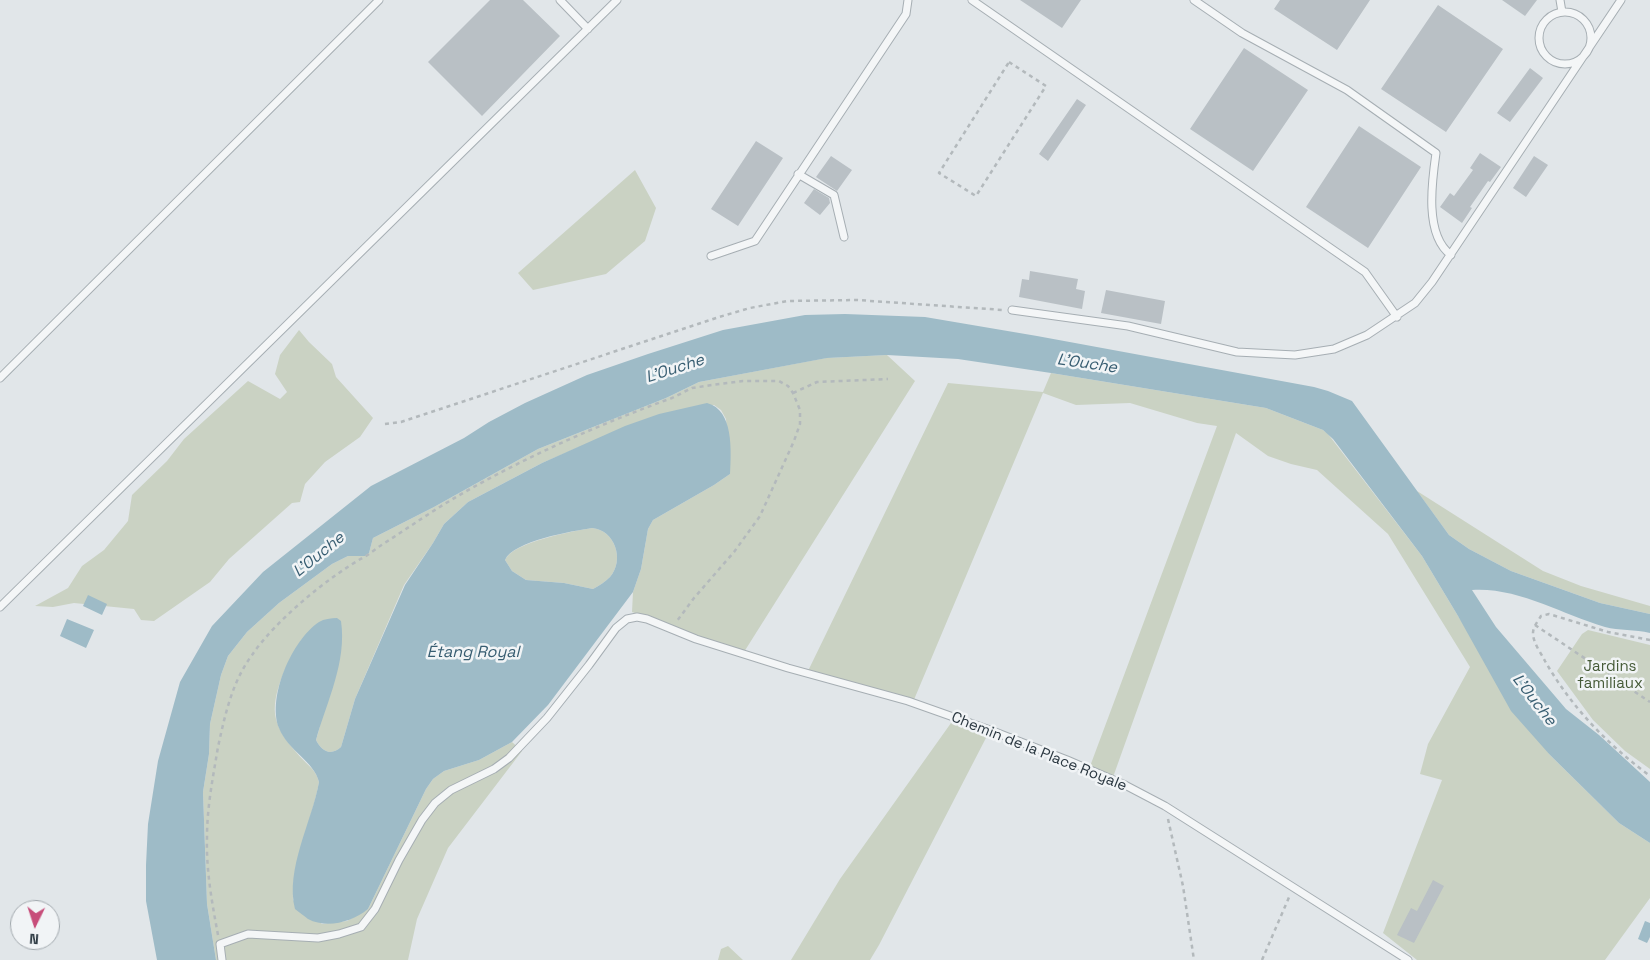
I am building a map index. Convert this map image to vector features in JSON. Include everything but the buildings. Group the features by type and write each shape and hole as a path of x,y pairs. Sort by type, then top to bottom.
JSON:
{"lane":[{"path":"0,378 379,0"},
{"path":"560,0 588,29"},
{"path":"0,607 617,0"},
{"path":"711,256 755,241 906,14 908,0"},
{"path":"972,0 1365,272 1397,317"},
{"path":"1194,0 1242,33 1347,90 1436,153 1432,186 1435,228 1443,249 1451,255"},
{"path":"1560,0 1562,12"},
{"path":"1012,310 1128,326 1237,352 1295,355 1334,349 1366,335 1397,317 1415,303 1432,282 1621,0"},
{"path":"1562,12 1575,13 1582,18 1588,25 1591,34 1591,42 1586,53 1570,64 1562,64 1547,57 1541,49 1539,41 1539,32 1543,23 1549,17 1562,12"},
{"path":"798,174 834,195 844,236"},
{"name":"Chemin de la Place Royale","path":"220,944 248,934 318,938 339,934 361,926 375,909 422,820 435,803 451,790 494,769 509,758 547,718 616,628 626,619 637,617 647,619 696,639 788,668 908,701 1067,760 1165,806 1408,960"},
{"path":"220,944 222,960"}],"path":[{"path":"1009,62 1046,86 976,196 939,173 973,118 1009,62"},
{"path":"385,424 401,422 597,356 742,310 787,301 857,300 1012,310"},
{"path":"793,392 817,382 888,379"},
{"path":"220,944 209,882 206,837 208,814 225,714 238,678 251,656 266,637 301,603 370,552 462,493 542,451 692,388 743,381 779,381 788,386 793,392 800,410 800,424 794,441 760,516 734,552 694,598 678,619 673,630"},
{"path":"1650,640 1600,630 1549,614 1541,616 1535,625 1533,633 1538,649 1558,685 1609,743 1650,776"},
{"path":"1535,625 1650,702"},
{"path":"1165,806 1183,886 1194,960"},
{"path":"1262,960 1293,886"}],"green space":[{"path":"635,170 656,208 645,241 606,274 533,290 518,273"},
{"path":"299,330 332,364 336,377 373,418 360,437 325,462 305,484 300,502 292,503 229,559 210,582 154,621 141,620 134,609 74,603 53,607 35,606 68,588 82,566 104,550 128,521 132,495 167,461 184,439 248,381 280,399 287,392 275,374 280,355"},
{"path":"887,355 915,381 744,652 632,612 633,592 641,569 648,529 653,520 730,474 726,419 721,410 714,405 577,448 542,463 468,502 444,524 404,585 355,699 341,747 334,751 324,750 316,740 320,726 302,639 278,688 275,709 277,723 284,737 299,756 313,769 319,782 299,855 293,900 322,924 347,921 368,909 426,789 433,779 444,771 479,760 512,742 522,751 448,848 417,919 408,960 216,960 207,904 203,792 209,754 210,724 221,675 228,656 247,632 279,603 332,564 348,556 365,556 369,553 373,538 434,507 538,449 666,398 699,382 826,358"},
{"path":"1051,373 1266,408 1323,430 1328,434 1422,556 1458,616 1550,755 1619,823 1650,843 1650,898 1605,960 1417,960 1383,933 1442,780 1420,774 1428,744 1470,667 1388,534 1317,470 1268,456 1236,433 1112,780 1089,769 1217,426 1197,423 1130,403 1076,405 1043,393 913,702 808,671 948,383 1043,392"},
{"path":"1417,491 1543,571 1581,586 1650,606 1650,614 1600,603 1511,571 1469,549 1449,535"},
{"path":"592,528 607,534 612,540 617,555 617,562 610,577 593,589 564,583 526,580 512,571 505,560 519,548 544,538"},
{"name":"Jardins familiaux","path":"1588,630 1650,645 1650,769 1625,751 1593,720 1557,671 1582,634"},
{"path":"951,723 987,736 870,960 791,960 840,879"},
{"path":"728,946 743,960 718,960 721,949"}],"water":[{"name":"L'Ouche","path":"845,314 925,317 1037,336 1314,387 1352,401 1449,535 1469,549 1511,571 1600,603 1650,614 1650,633 1616,629 1589,622 1523,597 1489,590 1472,590 1496,627 1566,709 1599,735 1650,782 1650,843 1619,823 1550,755 1511,711 1422,556 1333,439 1323,430 1266,408 958,359 887,355 827,358 699,382 666,398 538,449 434,507 373,538 369,553 365,556 348,556 332,564 279,603 247,632 228,656 221,675 210,724 209,754 203,792 207,904 216,960 157,960 146,901 146,865 148,824 158,761 180,682 212,626 263,572 371,486 464,438 525,403 587,375 723,330 805,315"},
{"name":"Étang Royal","path":"707,403 716,407 722,414 729,432 730,474 653,520 648,529 641,569 633,592 548,705 512,742 479,760 444,771 433,779 426,789 368,909 362,914 339,923 315,922 308,919 295,909 293,894 294,878 296,862 319,782 312,768 283,736 276,715 276,701 284,670 300,642 309,630 319,622 337,618 341,621 342,636 339,666 316,740 324,750 334,751 341,747 355,699 405,585 444,524 468,502 542,463 625,426 659,414","holes":["592,528 600,530 612,540 617,555 617,562 610,577 593,589 564,583 526,580 512,571 505,560 510,553 531,542"]},
{"path":"88,595 107,604 102,615 83,606"},
{"path":"67,619 94,630 86,648 60,636"},
{"path":"1645,921 1650,923 1650,937 1647,943 1638,939"}]}
